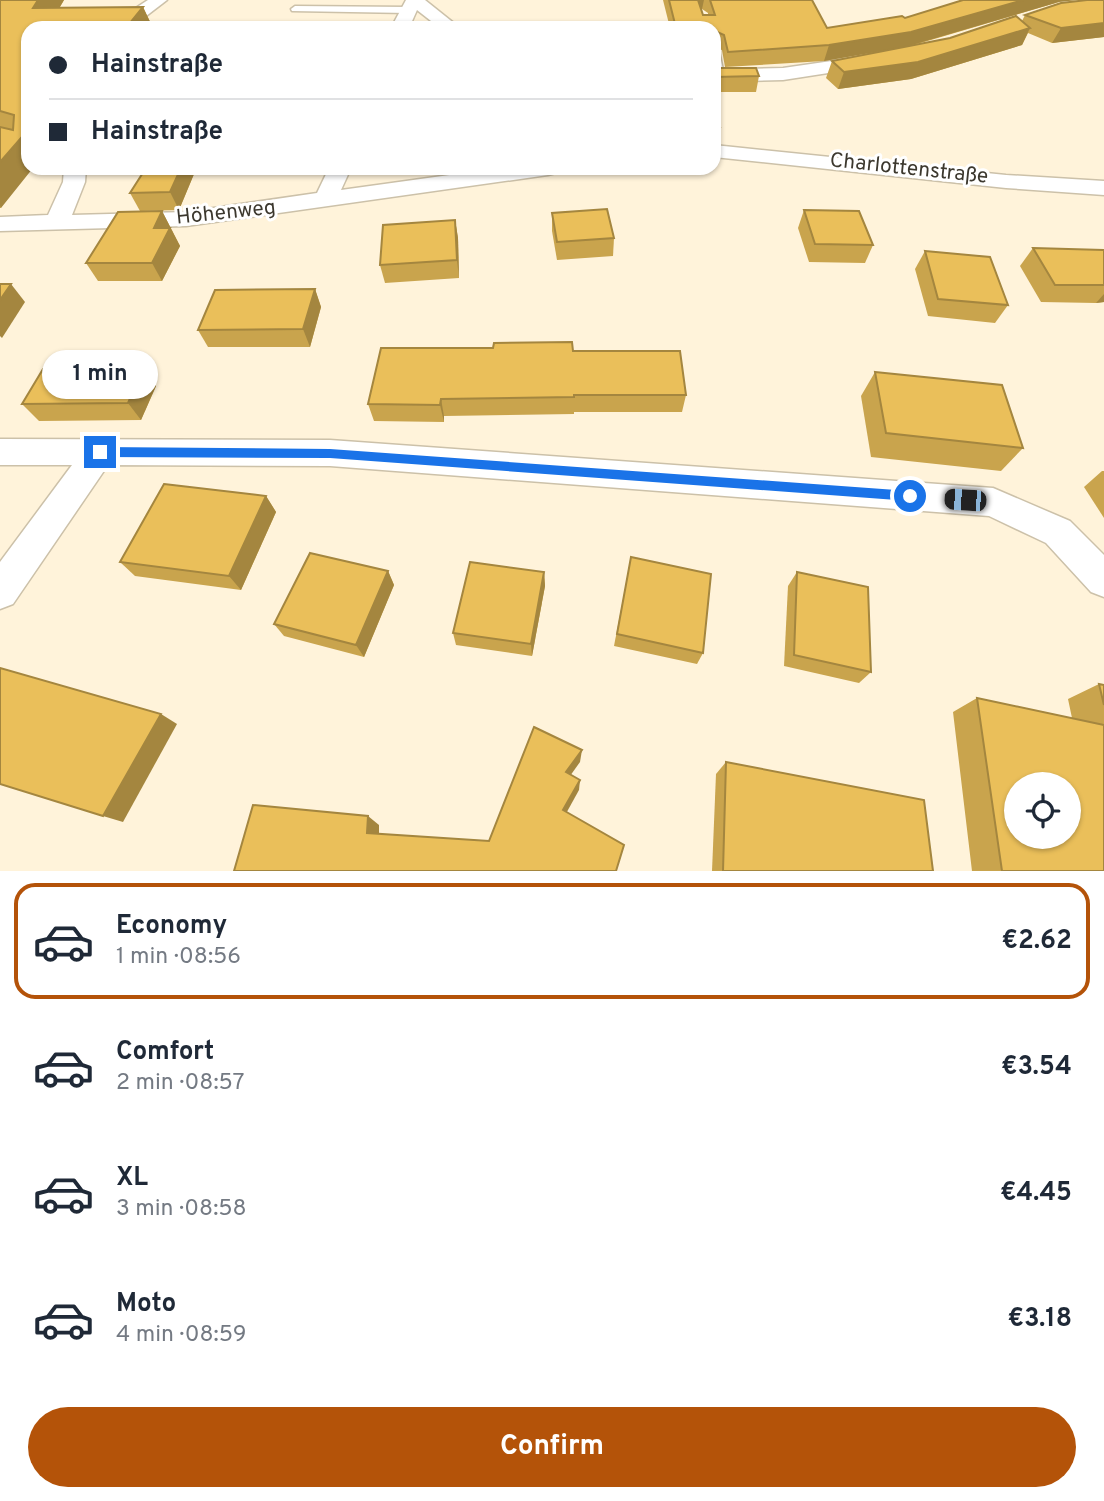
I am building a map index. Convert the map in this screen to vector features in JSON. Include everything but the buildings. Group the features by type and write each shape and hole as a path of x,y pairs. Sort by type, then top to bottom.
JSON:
{"street":[{"path":"131,19 159,0"},
{"path":"404,21 413,3 440,21"},
{"path":"721,76 783,74 851,66 888,58"},
{"name":"Charlottenstraße","path":"721,152 1104,188"},
{"path":"57,221 74,175"},
{"path":"325,201 337,175"},
{"path":"325,201 501,175"},
{"name":"Höhenweg","path":"0,223 187,219 325,201"},
{"path":"0,452 330,453 993,502 1058,533 1104,580"},
{"path":"0,592 100,452"}],"lane":[{"path":"295,9 413,3"}],"route":[{"path":"100,452 330,453 910,496"}]}
